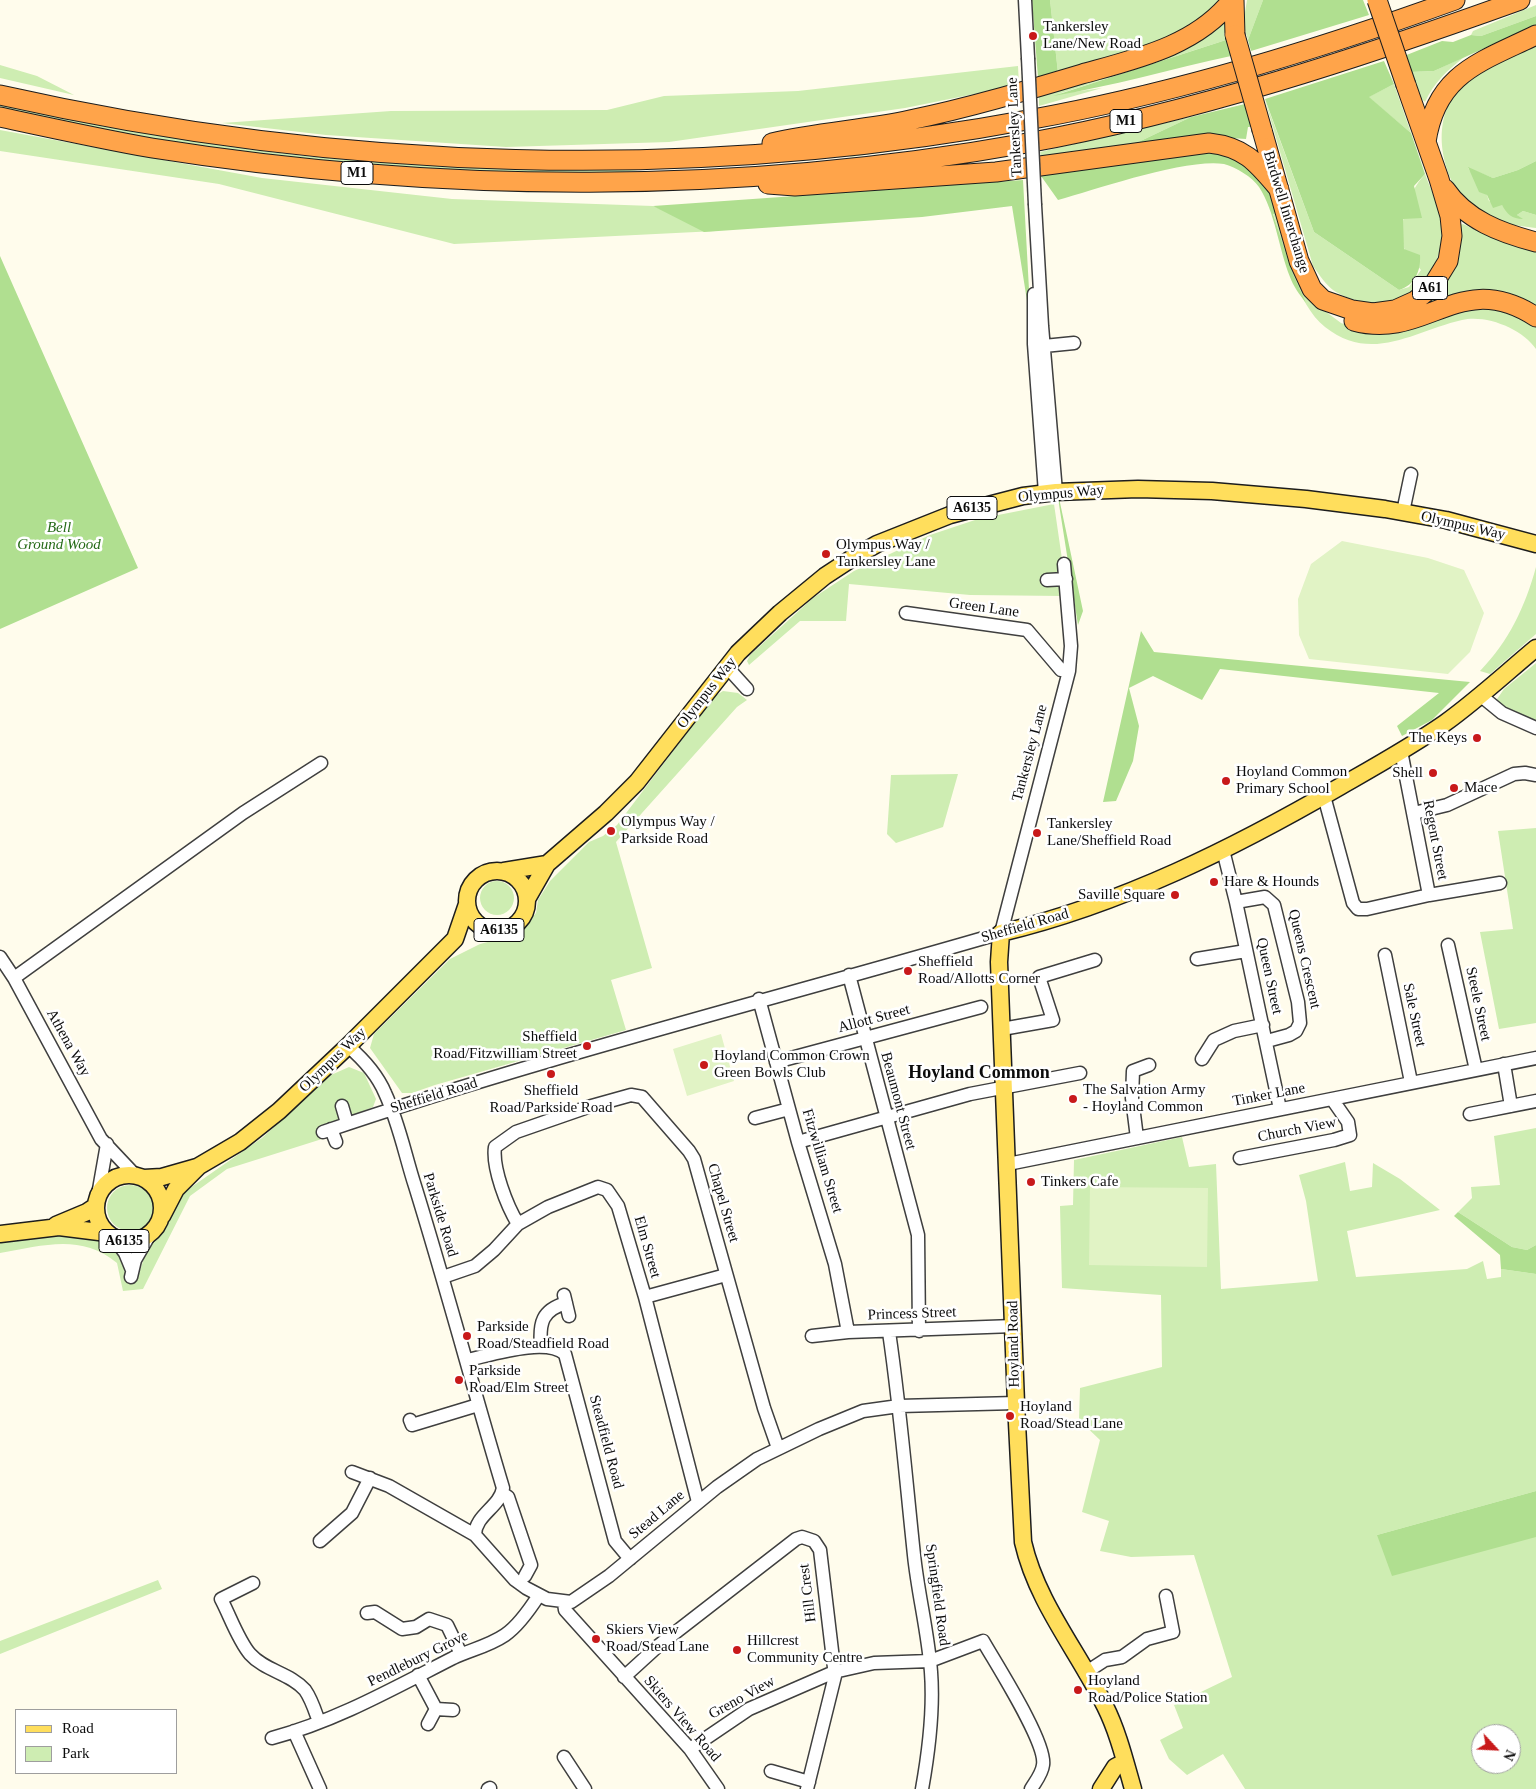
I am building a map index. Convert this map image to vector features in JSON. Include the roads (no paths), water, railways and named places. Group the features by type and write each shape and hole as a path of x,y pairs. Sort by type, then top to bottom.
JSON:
{"highway":[{"name":"Birdwell Interchange","path":"1233,0 1235,35 1279,189 1306,279 1312,290 1323,300"},
{"name":"M1","path":"708,159 777,142 910,120 990,101 1095,71 1178,43 1214,20 1233,0"},
{"name":"A61","path":"1323,300 1364,312 1382,312 1403,307 1428,291 1444,270 1451,244 1450,216 1439,179 1377,0"},
{"name":"M1","path":"0,95 147,124 273,142 374,152 549,160 708,159 823,150 1034,119 1158,92 1305,52 1455,0"},
{"name":"M1","path":"719,180 931,158 1029,142 1155,115 1308,74 1402,43 1520,0"},
{"path":"1426,142 1434,107 1444,91 1455,79 1472,66 1536,35"},
{"name":"M1","path":"0,117 151,147 281,166 483,181 719,180 795,186 996,172 1209,143 1232,148 1247,155 1258,164 1279,189"},
{"name":"A61","path":"1439,179 1454,202 1478,221 1498,230 1536,242"},
{"path":"1498,230 1536,232"},
{"name":"A61","path":"1323,300 1348,320 1379,326 1412,321 1449,304 1476,299 1493,300 1514,305 1536,317"}],"main road":[{"name":"Olympus Way","path":"455,939 504,930 513,926 521,919 527,899 547,864 606,814 637,782 738,653 780,613 825,576 876,544 950,515 1023,496 1051,493 1138,489 1212,491 1306,499 1403,512 1534,542"},
{"name":"Sheffield Road","path":"1001,933 1121,895 1223,850 1324,796 1445,723 1536,648"},
{"name":"Olympus Way","path":"150,1234 157,1226 176,1189 199,1166 240,1142 279,1111 348,1046 455,939 467,904 471,885 477,878 485,873 547,864"},
{"name":"A6135","path":"504,871 520,881 527,899"},
{"name":"A6135","path":"467,904 475,922 483,928 493,931"},
{"name":"Hoyland Road","path":"1001,933 999,962 1023,1542 1028,1563 1041,1593 1104,1704 1116,1731 1133,1789"},
{"name":"Olympus Way","path":"97,1201 104,1186 112,1179 123,1175 162,1176 199,1166"},
{"name":"A6135","path":"139,1176 153,1184 159,1194 162,1204 162,1216"},
{"name":"A6135","path":"49,1227 71,1220 97,1201"},
{"name":"A6135","path":"97,1201 97,1217 111,1235"},
{"name":"A6135","path":"0,1234 49,1227 66,1227 133,1241 150,1234"},
{"path":"1101,1789 1115,1767 1126,1762"}],"street":[{"name":"Tankersley Lane","path":"1025,0 1051,493"},
{"name":"Tankersley Lane","path":"1038,252 1033,312 1036,364 1051,493"},
{"path":"1044,346 1074,343"},
{"name":"Tankersley Lane","path":"1036,364 1038,354 1044,346"},
{"path":"1403,512 1411,474"},
{"name":"Tankersley Lane","path":"1001,933 1069,671 1071,646 1064,564"},
{"path":"1047,580 1066,579"},
{"name":"Green Lane","path":"906,613 1027,630 1061,670 1069,671"},
{"path":"727,667 747,689"},
{"path":"1480,695 1502,713 1536,728"},
{"name":"Regent Street","path":"1324,796 1353,903 1358,909 1367,909 1428,895 1414,812 1401,751"},
{"path":"14,978 242,813 321,763"},
{"path":"1414,812 1447,805 1514,774 1536,775"},
{"name":"Queen Street","path":"1223,850 1267,1042 1280,1109"},
{"path":"1428,895 1500,883"},
{"name":"Queens Crescent","path":"1236,902 1264,897 1274,905 1298,1002 1300,1023 1296,1031 1267,1042"},
{"name":"Sheffield Road","path":"336,1142 327,1130 391,1108 759,999 1001,933"},
{"name":"Steele Street","path":"1448,945 1476,1070"},
{"path":"1197,959 1246,951"},
{"name":"Sale Street","path":"1385,955 1411,1082"},
{"name":"Athena Way","path":"0,957 14,978 101,1139 139,1176"},
{"path":"1002,1029 1053,1020 1039,977 1095,960"},
{"name":"Beaumont Street","path":"849,975 918,1235 919,1331"},
{"name":"Fitzwilliam Street","path":"759,999 798,1142 836,1264 848,1332"},
{"name":"Allott Street","path":"776,1062 866,1039 980,1006"},
{"path":"1202,1060 1214,1040 1234,1031 1263,1025"},
{"name":"Parkside Road","path":"348,1046 372,1070 385,1092 401,1135 407,1162 443,1277 478,1405 504,1488 502,1493 508,1497 531,1565 525,1576"},
{"name":"Tinker Lane","path":"1008,1164 1536,1058"},
{"path":"1137,1138 1132,1098 1134,1071 1149,1064"},
{"path":"1504,1064 1511,1106"},
{"path":"798,1142 886,1119 970,1094 1080,1072"},
{"name":"Chapel Street","path":"518,1224 496,1168 495,1147 516,1132 631,1095 642,1097 689,1150 694,1159 764,1408 778,1448"},
{"name":"Church View","path":"1240,1158 1334,1140 1350,1135 1348,1122 1332,1099"},
{"path":"1470,1114 1536,1101"},
{"path":"342,1106 347,1123"},
{"path":"755,1118 789,1108"},
{"path":"97,1201 107,1144"},
{"name":"Elm Street","path":"443,1277 475,1266 494,1250 518,1224 570,1197 598,1187 607,1190 618,1206 645,1297 698,1502"},
{"path":"111,1235 125,1254 132,1273 150,1234"},
{"path":"645,1297 726,1275"},
{"path":"467,1360 541,1346 540,1334 544,1317 554,1306 565,1299 569,1316"},
{"name":"Princess Street","path":"812,1336 848,1332 919,1331 1014,1326"},
{"name":"Springfield Road","path":"889,1332 899,1406 914,1556 930,1661 932,1705 929,1749 922,1789"},
{"name":"Steadfield Road","path":"541,1346 560,1350 568,1362 615,1541 630,1558"},
{"name":"Stead Lane","path":"564,1603 577,1599 698,1502 757,1459 778,1448 863,1411 899,1406 1016,1403"},
{"path":"410,1420 412,1425 478,1405"},
{"path":"352,1472 389,1486 475,1535 515,1580 539,1595 564,1603"},
{"path":"320,1541 352,1513 370,1478"},
{"path":"475,1535 477,1523 502,1493"},
{"name":"Hill Crest","path":"624,1677 658,1646 796,1539 802,1537 814,1541 820,1550 834,1672 827,1716 808,1786"},
{"path":"253,1583 221,1599 249,1652 260,1664 295,1681 305,1691 314,1705 319,1722"},
{"name":"Pendlebury Grove","path":"272,1738 364,1704 418,1675 506,1635 539,1595"},
{"path":"1085,1673 1106,1660 1122,1657 1147,1640 1173,1632 1166,1596"},
{"name":"Skiers View Road","path":"564,1603 565,1610 690,1749 718,1789"},
{"path":"367,1613 375,1612 402,1629 416,1627 429,1619 447,1625 462,1654"},
{"name":"Greno View","path":"690,1749 749,1710 834,1672 874,1663 930,1661 983,1641 1034,1731 1042,1752 1044,1764 1031,1789"},
{"path":"418,1675 436,1709"},
{"path":"436,1709 452,1710"},
{"path":"428,1724 436,1709"},
{"path":"294,1730 320,1789"},
{"path":"564,1757 585,1789"},
{"path":"771,1771 808,1786"}],"place":[{"name":"Tankersley Lane/New Road","path":"1033,36"},
{"name":"Olympus Way / Tankersley Lane","path":"826,554"},
{"name":"The Keys","path":"1477,738"},
{"name":"Shell","path":"1433,773"},
{"name":"Hoyland Common Primary School","path":"1226,781"},
{"name":"Mace","path":"1454,788"},
{"name":"Olympus Way / Parkside Road","path":"611,831"},
{"name":"Tankersley Lane/Sheffield Road","path":"1037,833"},
{"name":"Hare & Hounds","path":"1214,882"},
{"name":"Saville Square","path":"1175,895"},
{"name":"Sheffield Road/Allotts Corner","path":"908,971"},
{"name":"Sheffield Road/Fitzwilliam Street","path":"587,1046"},
{"name":"Hoyland Common Crown Green Bowls Club","path":"704,1065"},
{"name":"Sheffield Road/Parkside Road","path":"551,1074"},
{"name":"The Salvation Army - Hoyland Common","path":"1073,1099"},
{"name":"Tinkers Cafe","path":"1031,1182"},
{"name":"Parkside Road/Steadfield Road","path":"467,1336"},
{"name":"Parkside Road/Elm Street","path":"459,1380"},
{"name":"Hoyland Road/Stead Lane","path":"1010,1416"},
{"name":"Skiers View Road/Stead Lane","path":"596,1639"},
{"name":"Hillcrest Community Centre","path":"737,1650"},
{"name":"Hoyland Road/Police Station","path":"1078,1690"}],"district":[{"name":"Hoyland Common","path":"979,1073"}],"park label":[{"name":"Bell Ground Wood","path":"59,536"}]}
